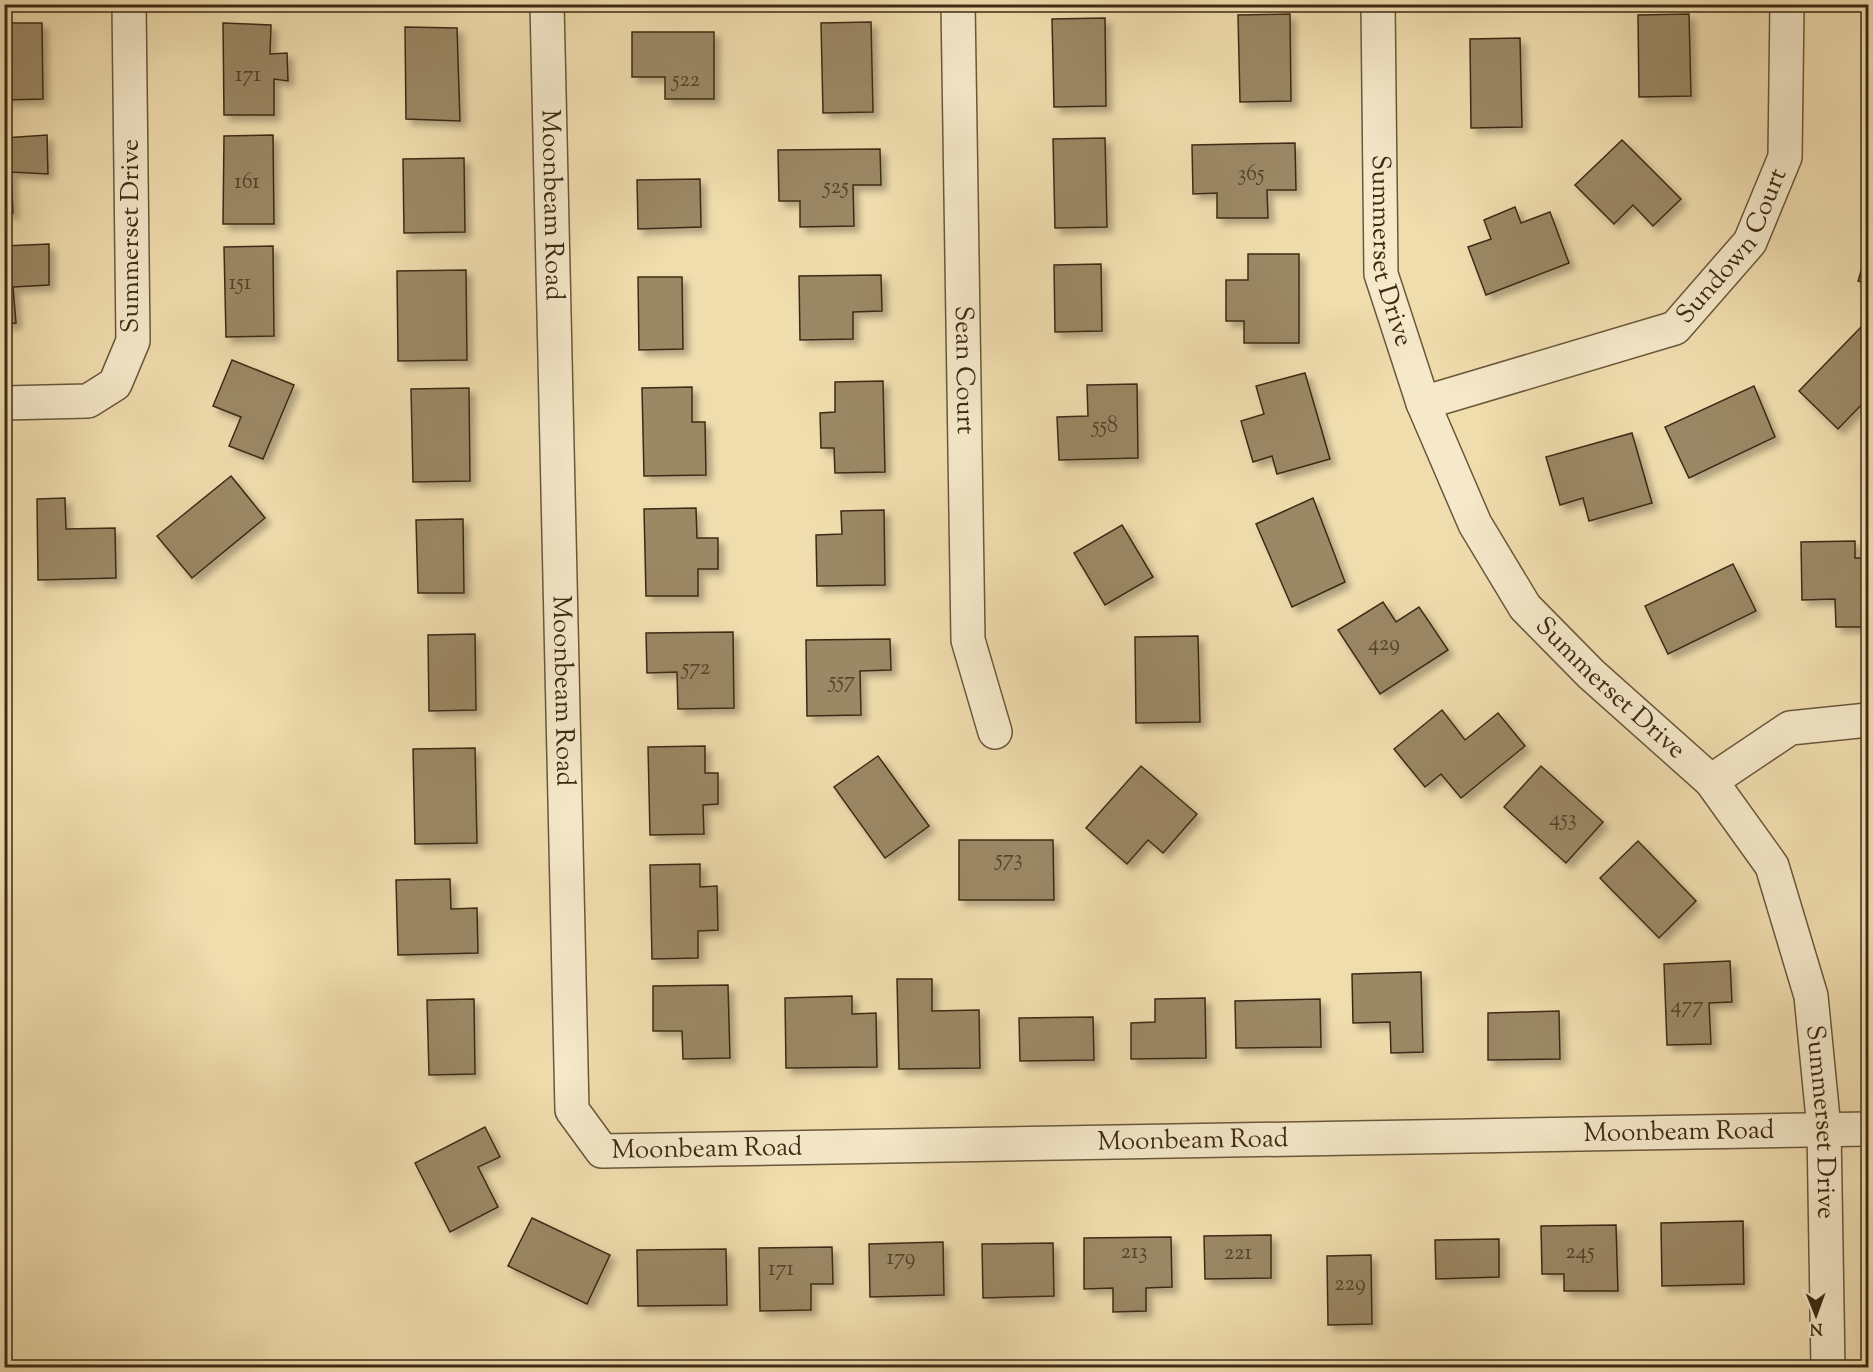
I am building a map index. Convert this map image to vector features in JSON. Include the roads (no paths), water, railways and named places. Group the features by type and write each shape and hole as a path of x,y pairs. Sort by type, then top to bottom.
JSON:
{"street":[{"name":"Summerset Drive","path":"4,403 88,401 115,384 133,341 129,4"},
{"name":"Moonbeam Road","path":"547,4 572,1110 602,1151 1824,1129"},
{"name":"Sean Court","path":"958,4 968,640 995,732"},
{"name":"Summerset Drive","path":"1378,4 1381,274 1423,403 1474,524 1525,607 1592,674 1711,781 1772,866 1811,996 1824,1129 1828,1368"},
{"name":"Sundown Court","path":"1423,403 1675,328 1750,242 1785,157 1787,4"},
{"path":"1711,781 1790,728 1869,720"},
{"path":"1824,1129 1869,1129"}]}
